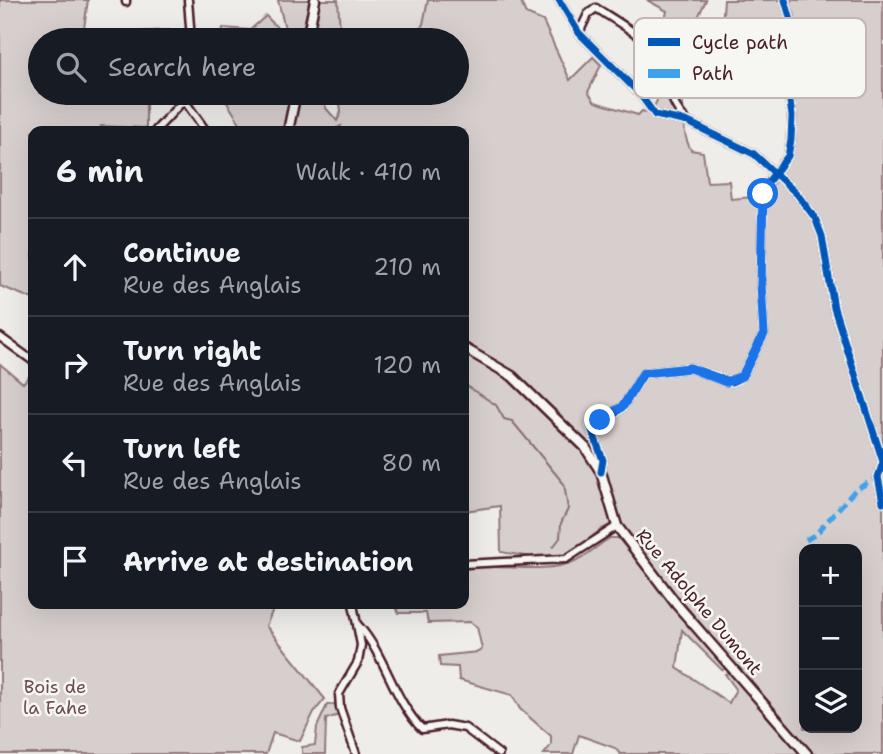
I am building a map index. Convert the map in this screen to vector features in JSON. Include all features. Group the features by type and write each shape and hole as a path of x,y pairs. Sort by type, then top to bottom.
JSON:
{"main road":[{"path":"309,28 315,0"},
{"path":"289,126 293,105"},
{"name":"Rue Adolphe Dumont","path":"469,351 522,385 585,447 601,472 617,526 677,605 807,754"}],"street":[{"path":"188,0 190,28"},
{"path":"559,0 579,33 634,88"},
{"path":"785,0 790,18"},
{"path":"579,33 588,14 596,8 634,34"},
{"path":"642,98 654,115 688,122 754,153 797,194 815,218 822,236 834,308 883,462 878,477 883,502"},
{"path":"670,98 688,122"},
{"path":"601,472 603,460 590,425 615,414 643,373 682,367 726,382 742,376 764,334 761,285 763,194 788,156 792,116 789,98"},
{"path":"159,126 177,105"},
{"path":"190,105 203,126"},
{"path":"0,337 28,357"},
{"path":"469,564 566,559 617,526"},
{"path":"354,609 361,645 358,662 339,694 340,708 356,754"},
{"path":"359,626 379,653 402,703 422,729 448,725 465,728 499,754"}],"shaded area":[{"path":"338,0 428,0 421,28 340,28"}],"green space":[{"path":"0,0 88,0 84,28 28,28 28,105 146,105 146,126 28,126 28,297 0,286"},
{"path":"278,0 310,0 303,28 285,28"},
{"path":"317,0 338,0 340,28 311,28"},
{"path":"428,0 520,0 526,14 543,21 570,80 593,57 601,65 588,92 595,102 638,115 642,111 651,114 658,98 682,98 688,143 691,150 703,152 707,182 729,181 731,199 765,196 792,156 792,98 866,98 866,18 795,18 787,0 883,0 883,754 809,754 617,523 604,528 577,549 563,556 537,558 501,552 500,506 469,510 469,126 291,126 295,105 325,105 337,121 341,112 340,105 469,105 469,28 420,28"},
{"path":"647,0 706,0 698,18 666,18 667,11"},
{"path":"724,0 782,0 788,18 723,18"},
{"path":"266,16 278,28 252,28"},
{"path":"229,105 289,105 284,126 242,126"},
{"name":"Bois de la Fahe","path":"0,364 23,383 28,378 28,609 273,609 266,626 325,699 314,712 300,741 273,733 266,754 0,754"},
{"path":"610,538 618,538 729,668 722,670 682,630 677,668 729,703 736,689 725,674 731,672 803,754 620,754 615,748 579,735 573,754 544,754 551,745 551,736 520,709 512,695 459,680 458,667 440,666 439,656 478,652 482,649 477,627 470,622 428,623 426,613 398,613 397,609 469,609 469,568 547,568 578,560"},
{"path":"335,704 339,715 326,719 325,754 302,754 302,747 315,745 317,727 327,705"}],"waterway":[{"path":"469,387 496,405 504,419 512,421 564,484 568,509 561,523 560,538 553,547"}],"marked path":[{"path":"806,540 816,534 855,490 878,477"}],"cycle path":[{"path":"559,0 579,33 634,88"},
{"path":"785,0 790,18"},
{"path":"643,98 655,115 688,122 754,154 797,194 815,218 822,236 834,308 883,462 878,477 883,502"},
{"path":"601,472 603,460 590,425 615,414 644,373 690,368 732,382 742,376 764,334 761,285 763,194 768,182 788,156 792,116 789,98"}],"route":[{"path":"600,420 615,414 623,406 643,373 682,367 726,382 732,382 742,376 764,334 761,285 763,194"}]}
